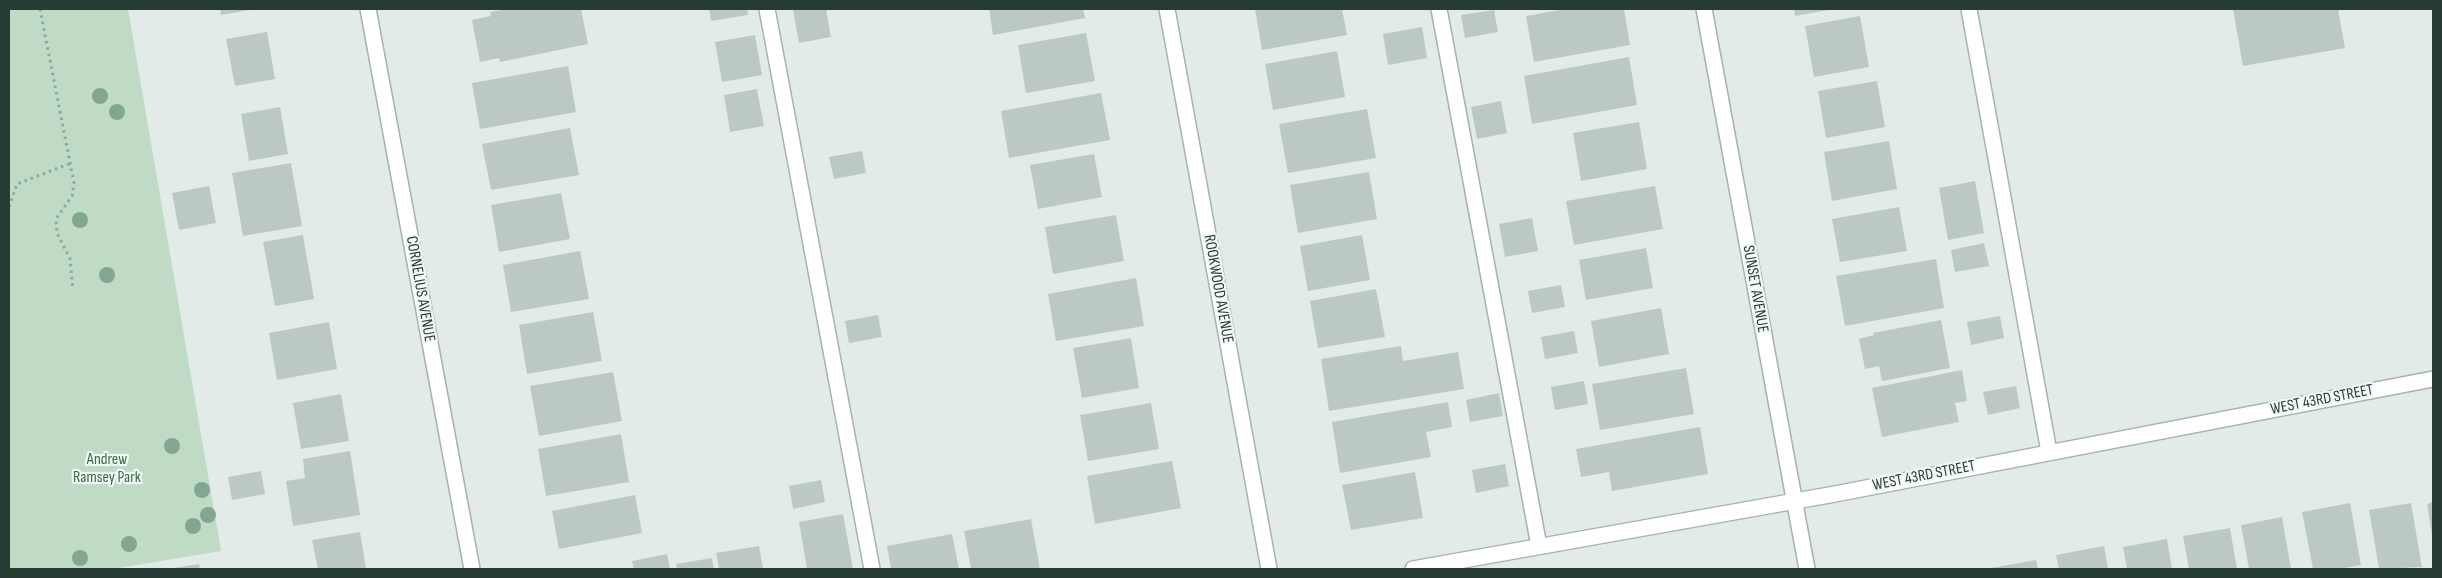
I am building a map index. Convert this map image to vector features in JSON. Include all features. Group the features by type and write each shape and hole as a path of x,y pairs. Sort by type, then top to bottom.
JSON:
{"street":[{"name":"CORNELIUS AVENUE","path":"368,9 472,569"},
{"path":"767,9 872,569"},
{"name":"ROOKWOOD AVENUE","path":"1167,9 1269,569"},
{"path":"1439,9 1539,546"},
{"name":"SUNSET AVENUE","path":"1704,9 1807,569"},
{"path":"1969,9 2050,452"},
{"name":"WEST 43RD STREET","path":"1414,569 1794,500 2433,379"}],"path":[{"path":"40,9 74,183 72,196 56,219 58,233 71,265 74,288"},
{"path":"9,207 17,184 71,163"}],"green space":[{"name":"Andrew Ramsey Park","path":"9,9 128,9 221,551 113,569 9,569"}],"building":[{"path":"220,9 250,9 250,10 221,15"},
{"path":"509,9 581,9 588,44 500,62 499,58 480,62 472,20 491,16 490,12"},
{"path":"709,9 747,9 748,15 711,21"},
{"path":"826,9 831,37 799,43 793,10"},
{"path":"989,9 1083,9 1085,18 993,35"},
{"path":"1255,9 1342,9 1347,35 1262,50"},
{"path":"1565,9 1624,9 1630,45 1534,62 1526,16"},
{"path":"1794,9 1828,9 1828,10 1795,16"},
{"path":"2233,9 2338,9 2345,48 2243,66"},
{"path":"1494,10 1498,32 1465,38 1461,15"},
{"path":"1860,16 1869,67 1814,77 1805,26"},
{"path":"1422,27 1427,58 1388,65 1383,34"},
{"path":"267,32 275,79 235,86 226,39"},
{"path":"1086,33 1095,81 1026,93 1018,45"},
{"path":"755,35 762,75 722,82 715,42"},
{"path":"1337,51 1345,97 1273,110 1265,64"},
{"path":"1629,57 1637,105 1532,124 1524,76"},
{"path":"568,66 576,112 480,129 472,83"},
{"path":"1877,81 1885,127 1826,138 1818,91"},
{"path":"757,89 764,126 730,132 724,95"},
{"path":"1101,93 1110,140 1009,158 1001,111"},
{"path":"1501,101 1507,133 1477,139 1471,107"},
{"path":"280,107 288,154 249,161 241,114"},
{"path":"1367,109 1376,158 1288,173 1279,124"},
{"path":"1639,122 1647,169 1581,181 1573,133"},
{"path":"570,128 579,175 491,190 482,144"},
{"path":"1889,141 1897,189 1832,201 1824,152"},
{"path":"862,151 866,173 834,179 829,157"},
{"path":"1094,154 1102,197 1038,209 1030,165"},
{"path":"291,163 302,226 243,236 232,173"},
{"path":"1369,172 1377,219 1298,233 1290,185"},
{"path":"1975,181 1984,233 1948,240 1939,188"},
{"path":"209,186 216,223 179,230 172,193"},
{"path":"1655,186 1663,229 1574,245 1566,201"},
{"path":"561,193 570,239 499,252 491,205"},
{"path":"1899,207 1907,251 1840,262 1832,219"},
{"path":"1116,215 1124,261 1053,274 1045,227"},
{"path":"1532,218 1538,251 1505,257 1499,224"},
{"path":"303,235 314,299 275,306 263,242"},
{"path":"1362,235 1370,280 1308,291 1300,246"},
{"path":"1984,243 1989,266 1955,272 1951,250"},
{"path":"1646,248 1653,288 1586,300 1579,260"},
{"path":"580,251 589,299 511,312 503,265"},
{"path":"1936,259 1944,308 1845,326 1836,276"},
{"path":"1136,278 1144,326 1056,341 1048,294"},
{"path":"1561,285 1565,307 1532,313 1528,291"},
{"path":"1376,289 1385,337 1318,348 1310,301"},
{"path":"1661,308 1669,354 1599,367 1591,321"},
{"path":"593,312 602,361 527,374 519,325"},
{"path":"878,315 882,337 849,343 845,321"},
{"path":"2000,316 2004,338 1971,345 1967,322"},
{"path":"1941,320 1950,368 1882,381 1879,366 1865,369 1859,339 1874,335 1873,333"},
{"path":"329,322 337,369 277,380 269,333"},
{"path":"1574,331 1578,353 1545,359 1541,337"},
{"path":"1131,338 1139,388 1082,398 1073,348"},
{"path":"1401,346 1403,361 1458,352 1464,389 1329,411 1321,359"},
{"path":"1686,368 1694,414 1600,430 1592,384"},
{"path":"1962,370 1967,401 1955,403 1959,422 1882,437 1872,388"},
{"path":"613,372 622,421 539,436 530,386"},
{"path":"1584,381 1588,404 1555,410 1551,387"},
{"path":"2016,386 2020,408 1988,415 1983,392"},
{"path":"1499,393 1503,416 1470,422 1466,400"},
{"path":"341,394 349,441 301,449 293,403"},
{"path":"1448,402 1452,427 1426,432 1431,457 1340,473 1332,422"},
{"path":"1151,403 1159,449 1088,461 1080,415"},
{"path":"1700,427 1708,474 1612,491 1609,472 1581,477 1576,449"},
{"path":"621,434 629,482 546,496 538,449"},
{"path":"350,451 360,515 293,526 286,481 305,478 303,459"},
{"path":"1172,461 1181,508 1095,524 1087,476"},
{"path":"1505,464 1509,486 1476,493 1472,470"},
{"path":"261,471 265,494 232,500 228,477"},
{"path":"1415,472 1423,518 1351,530 1342,485"},
{"path":"821,480 825,502 793,509 789,486"},
{"path":"635,495 642,533 559,549 552,511"},
{"path":"2433,502 2433,535 2432,535 2427,504"},
{"path":"2350,503 2361,565 2339,569 2313,569 2302,512"},
{"path":"2411,503 2422,567 2379,569 2369,510"},
{"path":"843,514 853,569 807,569 799,522"},
{"path":"2282,517 2291,569 2249,569 2241,525"},
{"path":"1031,519 1040,569 971,569 964,531"},
{"path":"2230,528 2237,569 2189,569 2183,536"},
{"path":"360,532 366,569 318,569 312,540"},
{"path":"952,534 959,569 891,569 887,546"},
{"path":"2167,539 2172,569 2127,569 2123,547"},
{"path":"759,546 763,569 719,569 716,553"},
{"path":"2104,546 2108,569 2059,569 2056,555"},
{"path":"667,554 670,569 634,569 632,561"},
{"path":"712,558 714,569 677,569 676,564"},
{"path":"2036,560 2038,569 1991,568"},
{"path":"199,564 200,569 173,569 173,568"}]}
